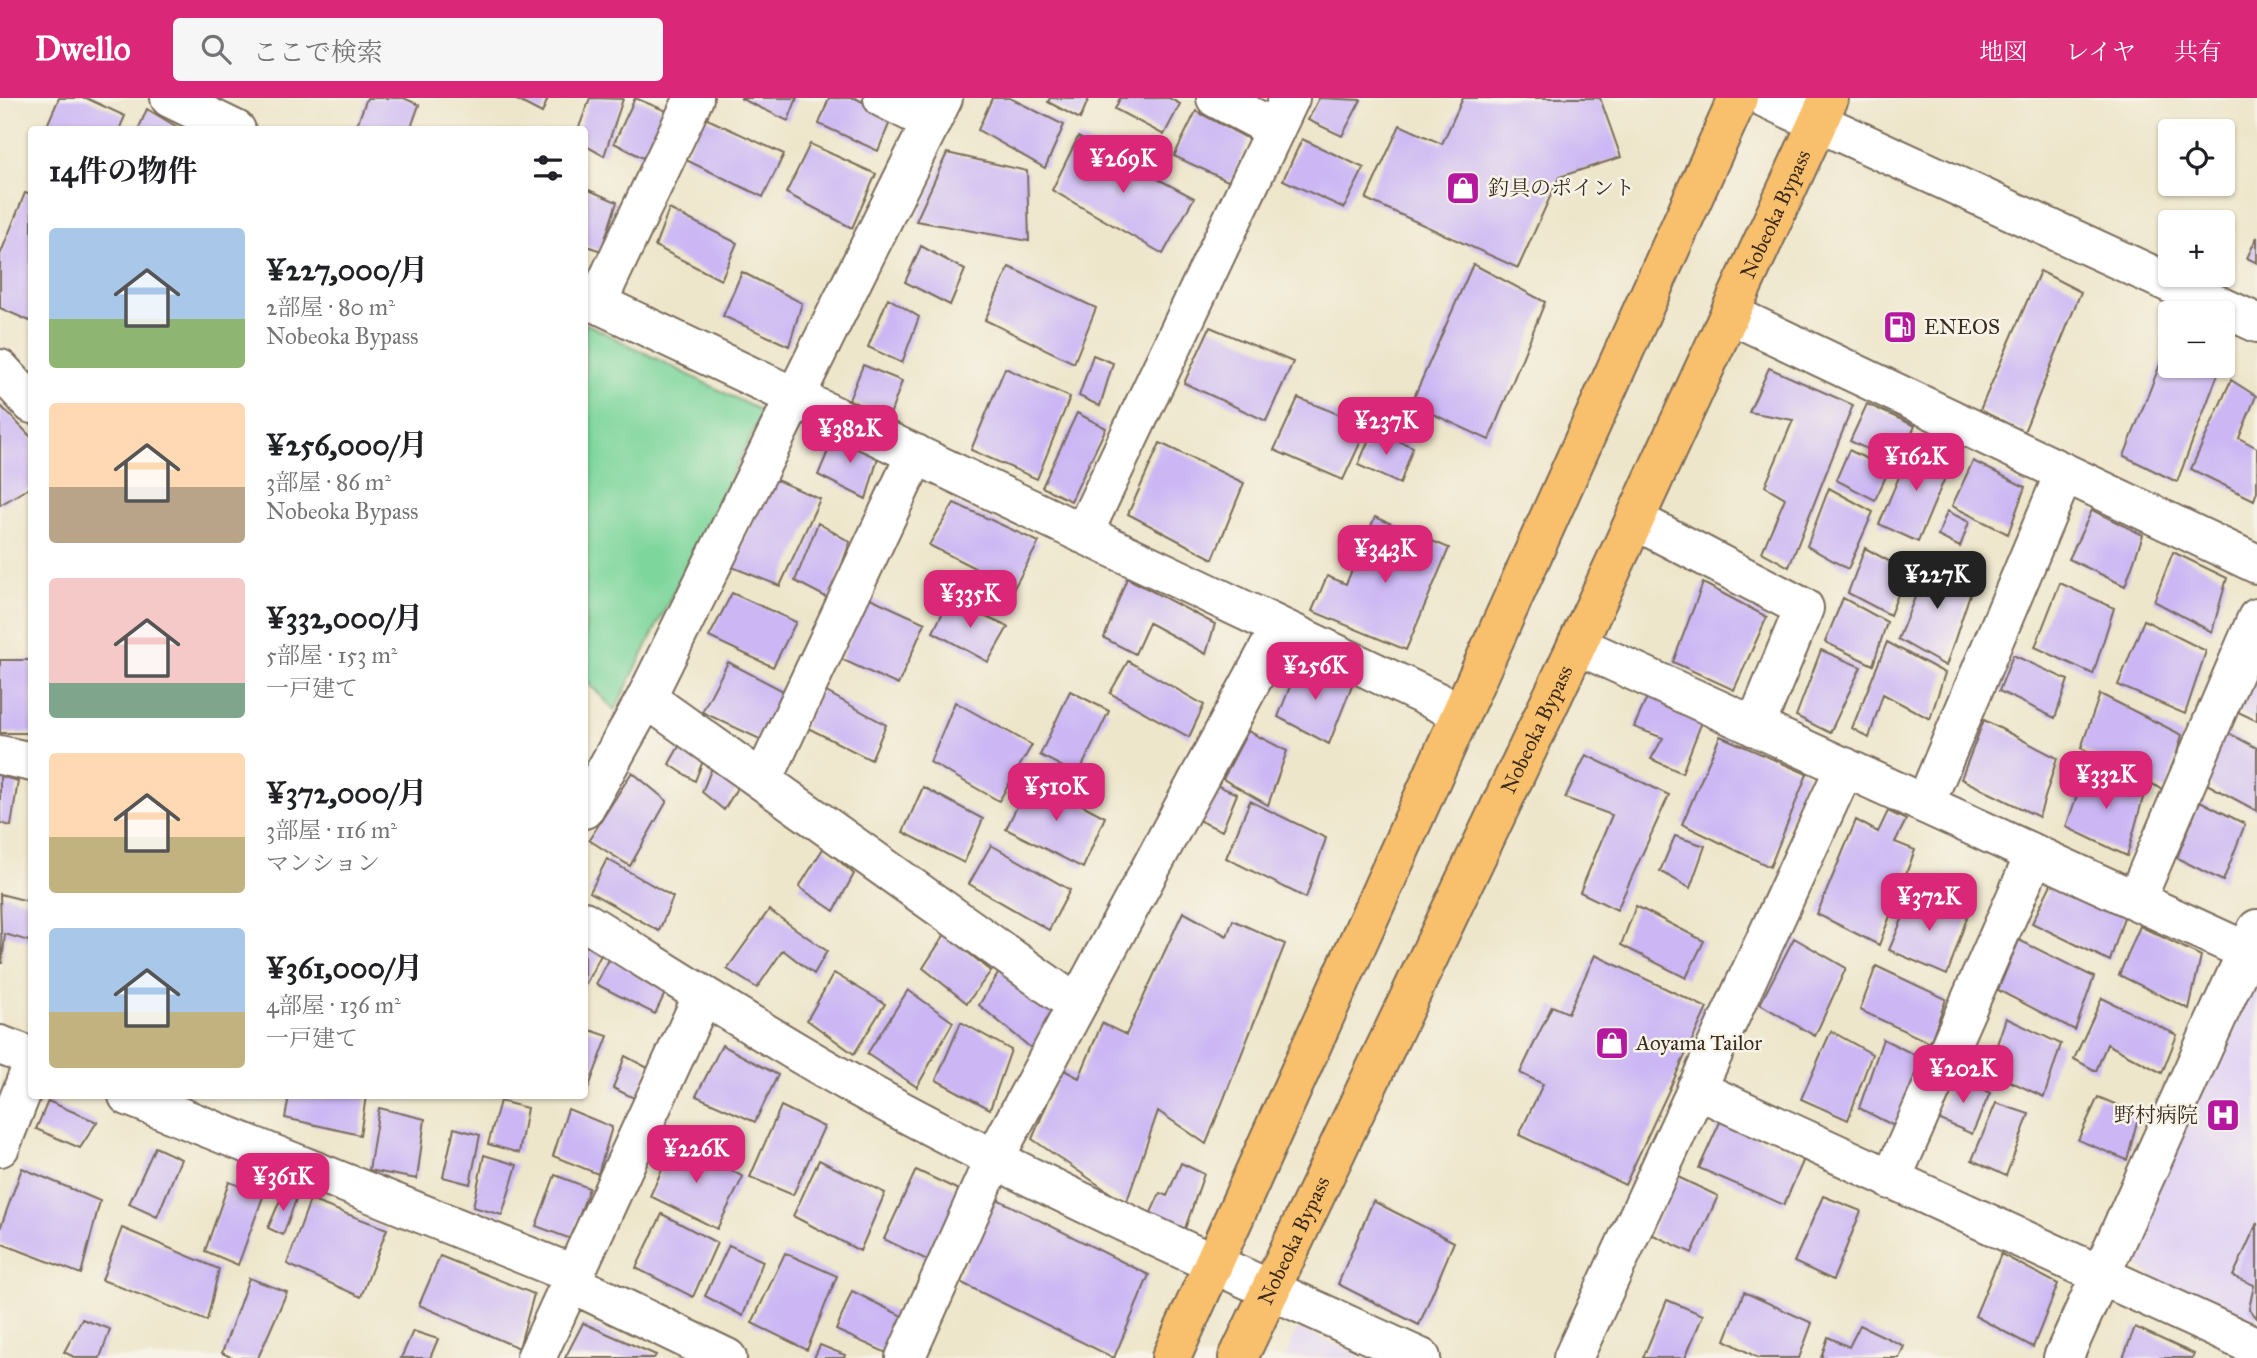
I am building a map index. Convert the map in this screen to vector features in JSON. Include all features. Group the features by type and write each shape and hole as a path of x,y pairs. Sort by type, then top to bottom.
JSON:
{"highway":[{"path":"1171,1358 1738,98"},
{"name":"Nobeoka Bypass","path":"1238,1358 1577,645 1823,111"}],"street":[{"path":"170,98 228,126"},
{"path":"694,98 591,300 1461,713"},
{"path":"588,802 646,698 797,398 937,110 883,98"},
{"path":"1083,534 1283,113 1216,98"},
{"path":"1765,98 1823,111 2257,323"},
{"path":"1730,314 2257,564"},
{"path":"0,369 28,400"},
{"path":"763,780 916,454"},
{"path":"1925,804 2064,474"},
{"path":"1634,520 1804,608 1755,727"},
{"path":"2136,900 2257,618"},
{"path":"905,1358 994,1159 1280,628"},
{"path":"1577,645 2136,900 2254,945 2063,1358"},
{"path":"646,698 1077,1005"},
{"path":"0,755 28,761"},
{"path":"1573,1358 1844,767"},
{"path":"1891,1180 2035,855"},
{"path":"588,923 851,1083 994,1159 1213,1265 1421,1358"},
{"path":"536,1358 703,995"},
{"path":"0,1045 28,1056"},
{"path":"0,1147 28,1076"},
{"path":"1696,1090 2257,1347"},
{"path":"135,1099 573,1279 727,1358"}],"shaded area":[{"name":"野村病院","path":"2257,974 2257,1331 2177,1295 2127,1256"},
{"path":"1298,1328 1364,1358 1285,1358"}],"green space":[{"path":"588,324 763,412 615,710 588,683"}],"building":[{"path":"59,98 86,98 125,116 121,126 47,126"},
{"path":"367,98 404,98 419,105 411,126 356,126"},
{"path":"513,98 548,98 542,113"},
{"path":"590,98 623,99 604,156 588,147 588,126 580,126"},
{"path":"635,98 669,112 649,161 614,143"},
{"path":"740,98 797,98 788,121"},
{"path":"829,98 855,98 892,117 878,151 819,124"},
{"path":"992,98 1010,98 1064,125 1045,168 978,130"},
{"path":"1050,98 1089,98 1080,119 1048,102"},
{"path":"1120,98 1169,98 1180,104 1164,135 1115,109"},
{"path":"1319,98 1361,100 1342,136 1308,120"},
{"name":"釣具のポイント","path":"1463,98 1600,98 1621,157 1559,177 1518,268 1366,199 1400,125 1442,144"},
{"path":"147,109 175,126 140,126"},
{"path":"1196,111 1249,139 1230,182 1174,156"},
{"path":"703,117 784,154 763,197 684,159"},
{"path":"1078,137 1194,198 1163,254 1052,190"},
{"path":"1302,139 1364,168 1344,208 1283,180"},
{"path":"810,144 876,174 852,228 786,193"},
{"path":"947,153 1027,171 1029,241 916,221"},
{"path":"588,190 617,202 601,251 588,246"},
{"path":"25,193 28,194 28,320 0,308 0,255"},
{"path":"669,209 737,243 721,280 655,246"},
{"path":"2257,237 2257,263 2247,258"},
{"path":"921,246 965,270 950,305 905,282"},
{"path":"1473,264 1545,302 1489,440 1411,404"},
{"path":"1009,267 1096,308 1074,363 985,320"},
{"path":"2040,271 2081,292 2024,432 1980,410"},
{"path":"742,272 802,303 789,346 723,316"},
{"path":"888,298 919,317 902,363 868,347"},
{"path":"1210,327 1293,362 1266,421 1184,383"},
{"path":"1093,355 1113,363 1100,406 1079,396"},
{"path":"863,365 902,381 889,418 849,400"},
{"path":"1005,368 1070,397 1037,479 971,450"},
{"path":"1769,368 1853,405 1789,567 1762,552 1785,498 1765,486 1793,420 1749,412"},
{"path":"2158,370 2158,378 2216,378 2177,482 2124,456"},
{"path":"2231,380 2256,396 2239,438 2257,448 2257,491 2254,500 2191,469"},
{"path":"1298,398 1368,426 1343,480 1274,450"},
{"path":"1867,404 1915,426 1898,464 1850,441"},
{"path":"0,405 28,434 28,488 0,505"},
{"path":"1077,413 1106,428 1071,501 1042,487"},
{"path":"1373,430 1413,447 1400,484 1358,465"},
{"path":"836,432 879,454 866,499 818,475"},
{"path":"1160,443 1244,483 1213,559 1128,514"},
{"path":"1913,444 1952,461 1918,542 1879,524"},
{"path":"1849,450 1889,470 1875,500 1836,480"},
{"path":"1973,461 2025,487 2008,534 1952,506"},
{"path":"774,479 820,499 780,586 732,567"},
{"path":"1829,488 1873,512 1848,569 1807,546"},
{"path":"954,503 1039,542 1014,588 929,545"},
{"path":"2092,510 2143,535 2125,586 2069,559"},
{"path":"1947,511 1969,522 1960,547 1938,536"},
{"path":"1375,517 1449,548 1406,650 1312,611 1327,576 1346,584"},
{"path":"818,523 850,542 830,599 795,581"},
{"path":"1865,548 1907,571 1890,615 1848,593"},
{"path":"2173,552 2227,578 2212,632 2154,601"},
{"path":"1931,558 1975,579 1946,666 1898,639"},
{"path":"1127,578 1215,624 1206,654 1149,623 1135,654 1104,638"},
{"path":"1703,583 1767,617 1734,690 1673,662"},
{"path":"2060,583 2114,608 2093,674 2035,647"},
{"path":"732,593 796,622 773,667 709,637"},
{"path":"868,597 925,623 898,685 841,659"},
{"path":"1843,598 1887,622 1873,665 1825,642"},
{"path":"949,600 1008,627 988,662 933,632"},
{"path":"2144,620 2206,651 2185,714 2118,685"},
{"path":"1887,642 1945,673 1930,719 1883,694 1869,738 1852,728"},
{"path":"1821,650 1861,667 1830,733 1796,716"},
{"path":"2013,655 2068,680 2055,718 1999,691"},
{"path":"2257,656 2257,721 2236,711"},
{"path":"0,660 28,660 28,733 0,733"},
{"path":"1128,661 1204,705 1189,737 1110,693"},
{"path":"1300,661 1352,685 1329,744 1278,717"},
{"path":"728,662 789,694 766,742 702,712"},
{"path":"821,689 886,725 871,760 804,726"},
{"path":"1070,691 1109,711 1078,775 1040,755"},
{"path":"1649,693 1703,719 1682,773 1651,759 1663,738 1634,727"},
{"path":"2100,694 2182,735 2166,791 2081,748"},
{"path":"955,702 1032,745 999,801 930,762"},
{"path":"1984,720 2057,758 2039,817 1961,779"},
{"path":"2223,730 2257,748 2257,811 2203,782"},
{"path":"1248,731 1287,751 1268,805 1223,779"},
{"path":"686,734 708,748 695,781 669,764"},
{"path":"1720,736 1807,774 1770,867 1682,824"},
{"path":"1586,755 1669,795 1617,910 1580,892 1612,815 1565,798"},
{"path":"716,758 743,778 724,810 702,792"},
{"path":"2087,766 2144,794 2127,856 2066,827"},
{"path":"632,772 667,801 630,866 589,840"},
{"path":"0,776 18,781 11,826 0,823"},
{"path":"1031,778 1105,817 1083,868 1006,829"},
{"path":"1216,785 1237,794 1222,831 1198,820"},
{"path":"923,787 983,819 964,863 903,832"},
{"path":"1250,801 1326,838 1306,898 1226,858"},
{"path":"2200,801 2245,824 2223,881 2177,858"},
{"path":"1888,811 1906,820 1895,842 1915,850 1879,945 1817,914 1856,820 1878,832"},
{"path":"1675,836 1705,846 1690,888 1660,871"},
{"path":"991,845 1070,890 1049,930 969,884"},
{"path":"824,847 854,874 834,911 799,887"},
{"path":"607,859 673,897 659,931 590,892"},
{"path":"2054,878 2125,914 2110,961 2032,923"},
{"path":"1915,889 1968,915 1947,975 1889,950"},
{"path":"0,894 28,901 28,941 5,934 2,964"},
{"path":"1636,906 1704,941 1686,978 1621,945"},
{"path":"769,910 827,951 814,974 783,950 757,988 727,969"},
{"path":"1183,912 1227,936 1233,920 1285,944 1206,1144 1158,1111 1126,1204 1032,1139 1062,1069 1079,1078 1102,1023 1126,1035"},
{"path":"2140,926 2201,956 2189,1009 2119,975"},
{"path":"945,934 991,971 967,1003 923,968"},
{"path":"1794,938 1846,968 1815,1036 1760,1004"},
{"path":"2019,940 2094,977 2075,1030 1998,990"},
{"path":"588,947 602,953 588,979"},
{"path":"612,954 669,985 655,1014 596,984"},
{"name":"Aoyama Tailor","path":"1595,955 1707,1008 1625,1185 1519,1135 1543,1084 1520,1073 1552,1006 1568,1013"},
{"path":"1876,966 1946,999 1930,1043 1860,1010"},
{"path":"1001,969 1057,1013 1031,1048 979,1005"},
{"path":"834,973 885,1004 854,1054 807,1020"},
{"path":"908,990 953,1022 917,1087 867,1054"},
{"path":"2102,998 2177,1035 2162,1073 2107,1044 2096,1071 2074,1059"},
{"path":"2006,1018 2061,1044 2044,1097 1988,1071"},
{"path":"961,1022 1011,1050 990,1109 936,1080"},
{"path":"588,1029 608,1036 588,1089"},
{"path":"1831,1031 1872,1054 1848,1120 1801,1099"},
{"path":"1883,1039 1923,1059 1898,1128 1859,1108"},
{"path":"722,1045 778,1075 755,1122 696,1096"},
{"path":"625,1056 648,1068 636,1099 613,1088"},
{"path":"1954,1075 1990,1093 1972,1134 1936,1118"},
{"path":"2098,1097 2139,1114 2127,1160 2078,1140"},
{"path":"288,1099 366,1099 360,1135 285,1118"},
{"path":"48,1101 97,1122 80,1148 36,1129"},
{"path":"500,1101 527,1108 519,1153 488,1144"},
{"path":"1996,1103 2029,1114 2006,1176 1972,1160"},
{"path":"781,1106 824,1127 793,1195 750,1177"},
{"path":"379,1108 425,1119 417,1179 369,1170"},
{"path":"568,1109 612,1127 598,1174 553,1156"},
{"path":"1721,1120 1804,1159 1784,1205 1699,1168"},
{"path":"454,1128 480,1135 470,1184 443,1177"},
{"path":"676,1139 743,1177 717,1229 650,1196"},
{"path":"155,1147 181,1159 157,1217 129,1204"},
{"path":"484,1155 517,1165 502,1215 473,1207"},
{"path":"819,1160 885,1193 860,1251 793,1216"},
{"path":"1181,1163 1204,1174 1181,1240 1147,1221 1160,1193 1167,1196"},
{"path":"22,1168 100,1201 81,1274 0,1243 0,1229"},
{"path":"916,1170 963,1192 927,1260 884,1239"},
{"path":"555,1175 589,1188 571,1239 536,1226"},
{"path":"1678,1177 1718,1196 1692,1253 1651,1234"},
{"path":"229,1182 264,1194 238,1265 205,1251"},
{"path":"284,1191 298,1194 283,1235 268,1228"},
{"path":"1823,1196 1861,1211 1833,1280 1794,1262"},
{"path":"995,1198 1149,1275 1114,1358 958,1281"},
{"path":"310,1200 387,1229 361,1297 287,1264"},
{"path":"1373,1201 1454,1242 1419,1325 1338,1284"},
{"path":"662,1214 717,1243 693,1297 636,1268"},
{"path":"2257,1223 2257,1318 2249,1309 2254,1285 2233,1276"},
{"path":"122,1228 219,1269 207,1321 102,1280"},
{"path":"729,1245 763,1261 743,1316 705,1296"},
{"path":"785,1253 837,1276 807,1350 752,1323"},
{"path":"2001,1254 2058,1284 2033,1347 1975,1316"},
{"path":"440,1256 534,1294 519,1348 419,1305"},
{"path":"249,1278 287,1292 258,1358 233,1358 222,1353"},
{"path":"852,1291 904,1317 891,1355 836,1330"},
{"path":"1744,1292 1812,1323 1799,1358 1758,1358 1725,1340"},
{"path":"1667,1300 1703,1315 1685,1358 1643,1358"},
{"path":"82,1319 110,1329 100,1358 76,1358 64,1352"},
{"path":"583,1323 656,1355 654,1358 565,1358"},
{"path":"1860,1325 1904,1346 1899,1358 1821,1358 1828,1337 1849,1347"},
{"path":"2135,1327 2194,1354 2192,1358 2123,1358"},
{"path":"413,1331 438,1339 430,1358 401,1358"},
{"path":"820,1345 845,1355 844,1358 814,1358"}],"place":[{"name":"釣具のポイント","path":"1463,188"},
{"name":"ENEOS","path":"1900,327"},
{"name":"Aoyama Tailor","path":"1612,1043"},
{"name":"野村病院","path":"2223,1115"}]}
